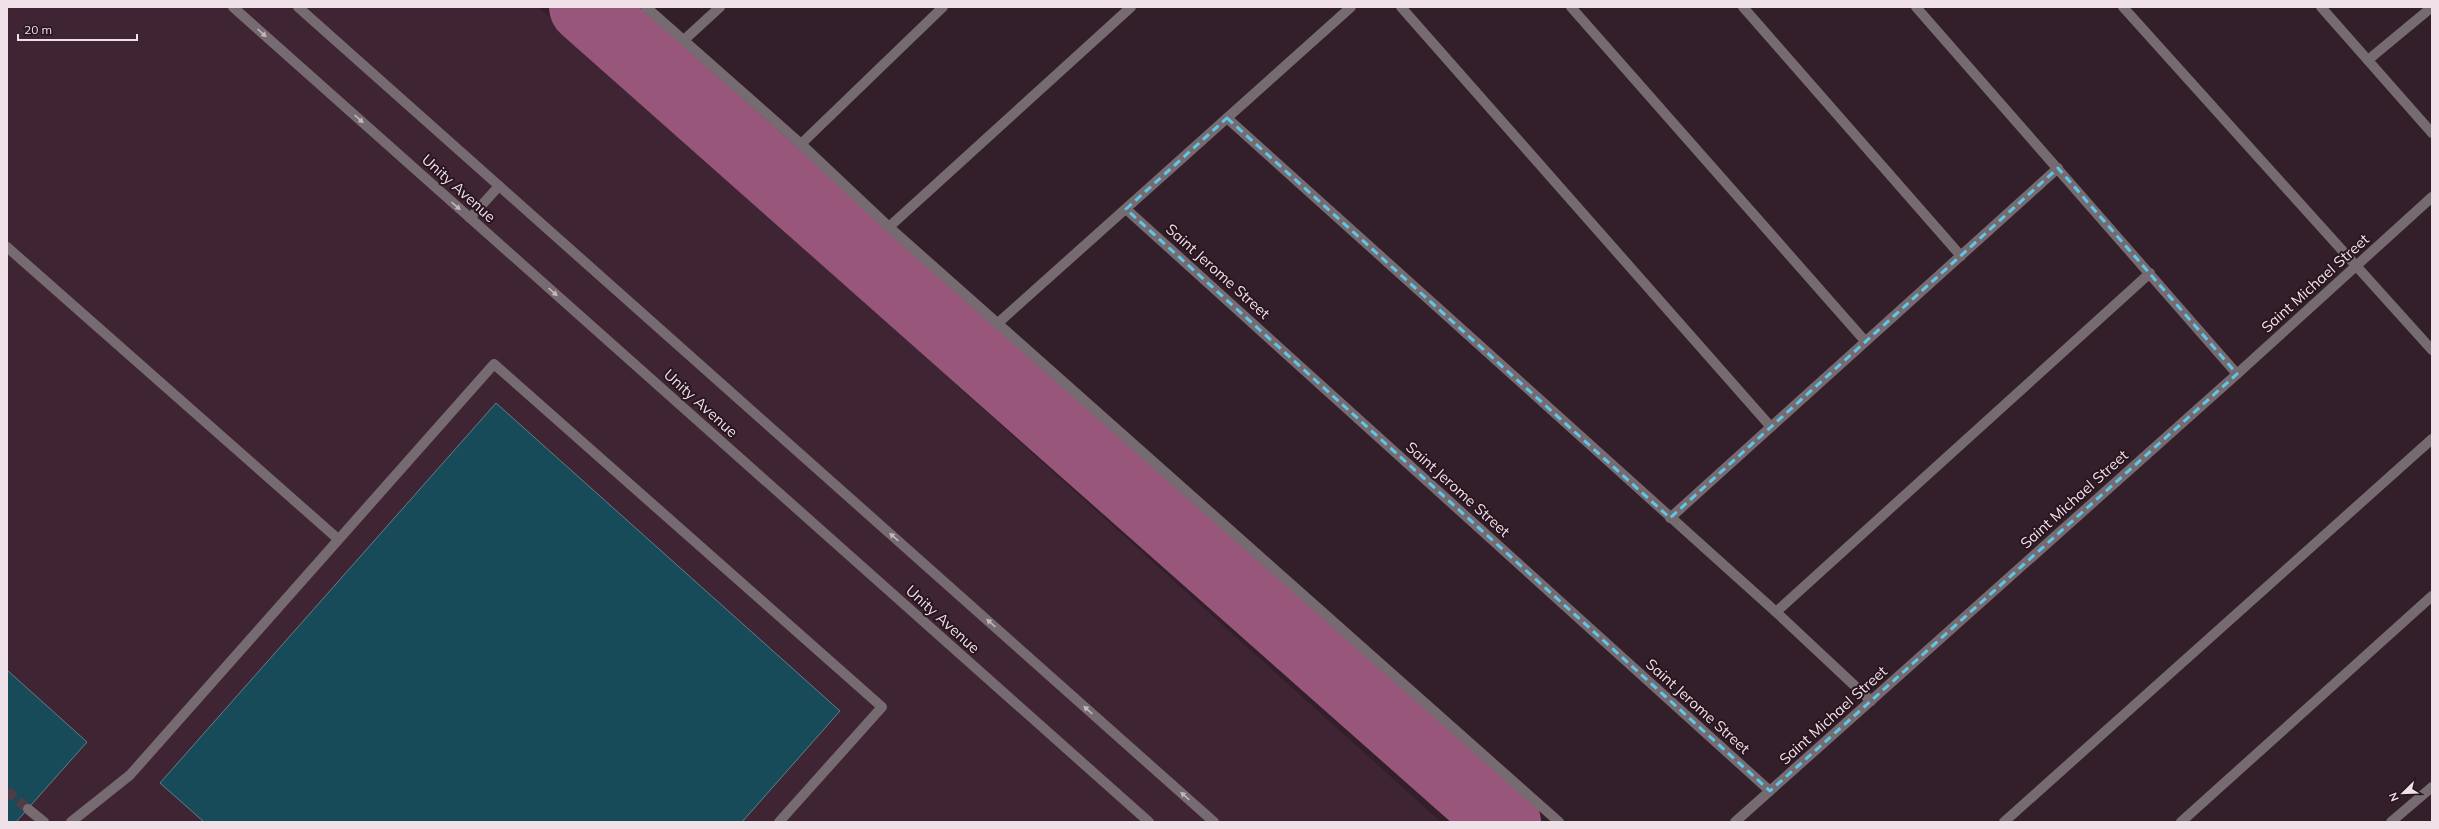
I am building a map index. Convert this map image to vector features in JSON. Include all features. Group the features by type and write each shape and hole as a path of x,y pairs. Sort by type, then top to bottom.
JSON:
{"street":[{"name":"Unity Avenue","path":"233,7 1149,822"},
{"name":"Unity Avenue","path":"298,7 1214,822"},
{"path":"646,7 801,144 889,227 1559,822"},
{"path":"684,40 720,7"},
{"path":"801,144 943,7"},
{"path":"889,227 1131,7"},
{"path":"998,323 1351,7"},
{"path":"1401,7 1771,427"},
{"path":"1571,7 1866,341"},
{"path":"1743,7 1961,256"},
{"path":"1916,7 2237,374"},
{"path":"2123,7 2432,350"},
{"path":"2321,7 2432,133"},
{"path":"2368,60 2432,7"},
{"path":"1227,118 1776,612 1871,701"},
{"path":"1670,518 2058,168"},
{"path":"470,218 499,186"},
{"name":"Saint Michael Street","path":"1735,822 2237,374 2355,265 2432,197"},
{"name":"Saint Jerome Street","path":"1126,209 1770,791"},
{"path":"7,247 338,539"},
{"path":"1776,612 2150,273"},
{"path":"71,822 130,775 494,364 882,707 779,822"},
{"path":"2004,822 2432,439"},
{"path":"2181,822 2432,596"},
{"path":"2391,822 2432,787"},
{"path":"28,809 44,822"}],"highlighted area":[{"path":"1227,118 1670,518 2058,168 2237,374 1770,791 1126,209"}],"shaded area":[{"path":"7,7 538,7 1441,822 7,822"}],"building":[{"path":"496,403 840,711 742,822 204,822 160,783"},
{"path":"7,670 87,742 16,822 7,822"}],"waterway":[{"path":"585,7 1505,822"}],"tunnel":[{"path":"7,791 28,809"}]}
